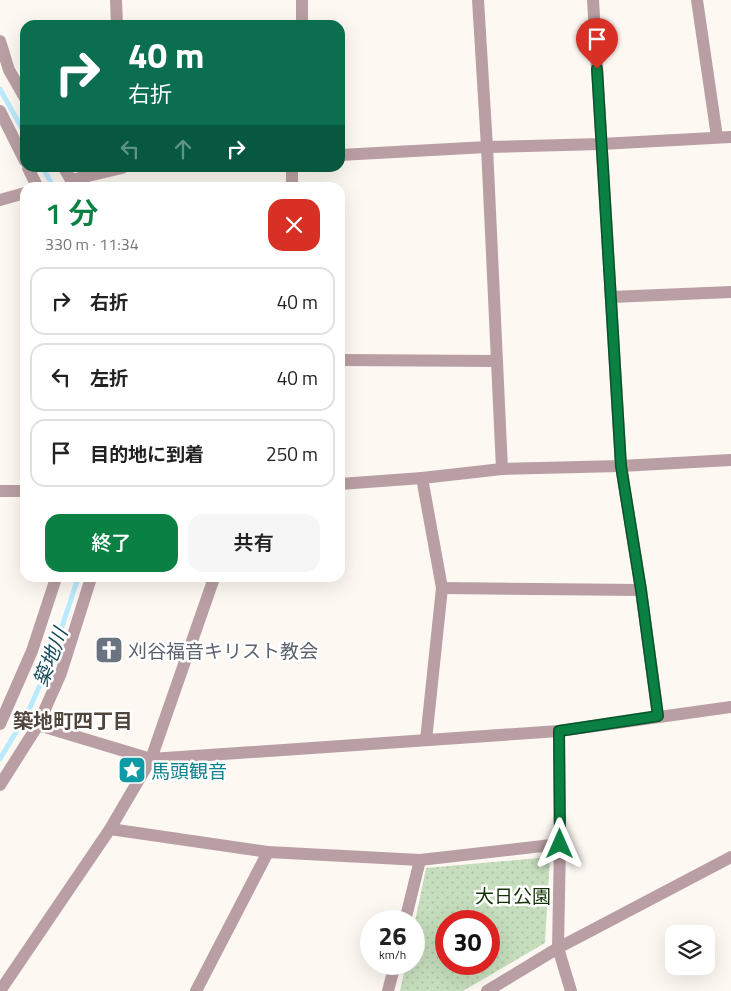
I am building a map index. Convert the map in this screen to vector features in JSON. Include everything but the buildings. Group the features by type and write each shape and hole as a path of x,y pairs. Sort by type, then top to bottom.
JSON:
{"street":[{"path":"116,0 117,20"},
{"path":"302,0 302,20"},
{"path":"478,0 487,146 502,469"},
{"path":"593,0 621,466 641,590 658,716"},
{"path":"697,0 717,137"},
{"path":"0,41 9,70 20,89"},
{"path":"0,111 20,151"},
{"path":"345,156 487,146 602,144 731,137"},
{"path":"79,182 110,172"},
{"path":"0,200 20,194"},
{"path":"611,297 731,292"},
{"path":"345,360 497,361"},
{"path":"345,484 422,478 502,469 621,466 731,460"},
{"path":"422,478 442,588 426,740"},
{"path":"0,491 20,491"},
{"path":"0,724 32,651 55,582"},
{"path":"0,785 38,725 61,672 90,582"},
{"path":"0,991 110,829 151,759 213,582"},
{"path":"442,588 641,590"},
{"path":"38,725 151,759 559,731 658,716 731,708"},
{"path":"559,731 560,844 558,948 571,991"},
{"path":"110,829 268,852 420,860 560,844"},
{"path":"196,991 268,852"},
{"path":"487,991 558,948 731,857"},
{"path":"408,910 420,860"},
{"path":"388,991 392,975"}],"green space":[{"name":"大日公園","path":"550,857 545,943 500,969 500,910 435,910 435,975 490,975 463,991 400,991 404,975 425,975 425,910 417,910 426,868"}],"waterway":[{"name":"築地川","path":"0,89 20,125"},
{"name":"築地川","path":"45,172 51,182"},
{"name":"築地川","path":"0,759 28,712 51,660 77,582"}],"place":[{"name":"刈谷福音キリスト教会","path":"109,650"},
{"name":"馬頭観音","path":"132,770"}],"district":[{"name":"築地町四丁目","path":"73,720"}],"route":[{"path":"560,844 559,731 658,716 641,590 621,466 597,69"}]}
